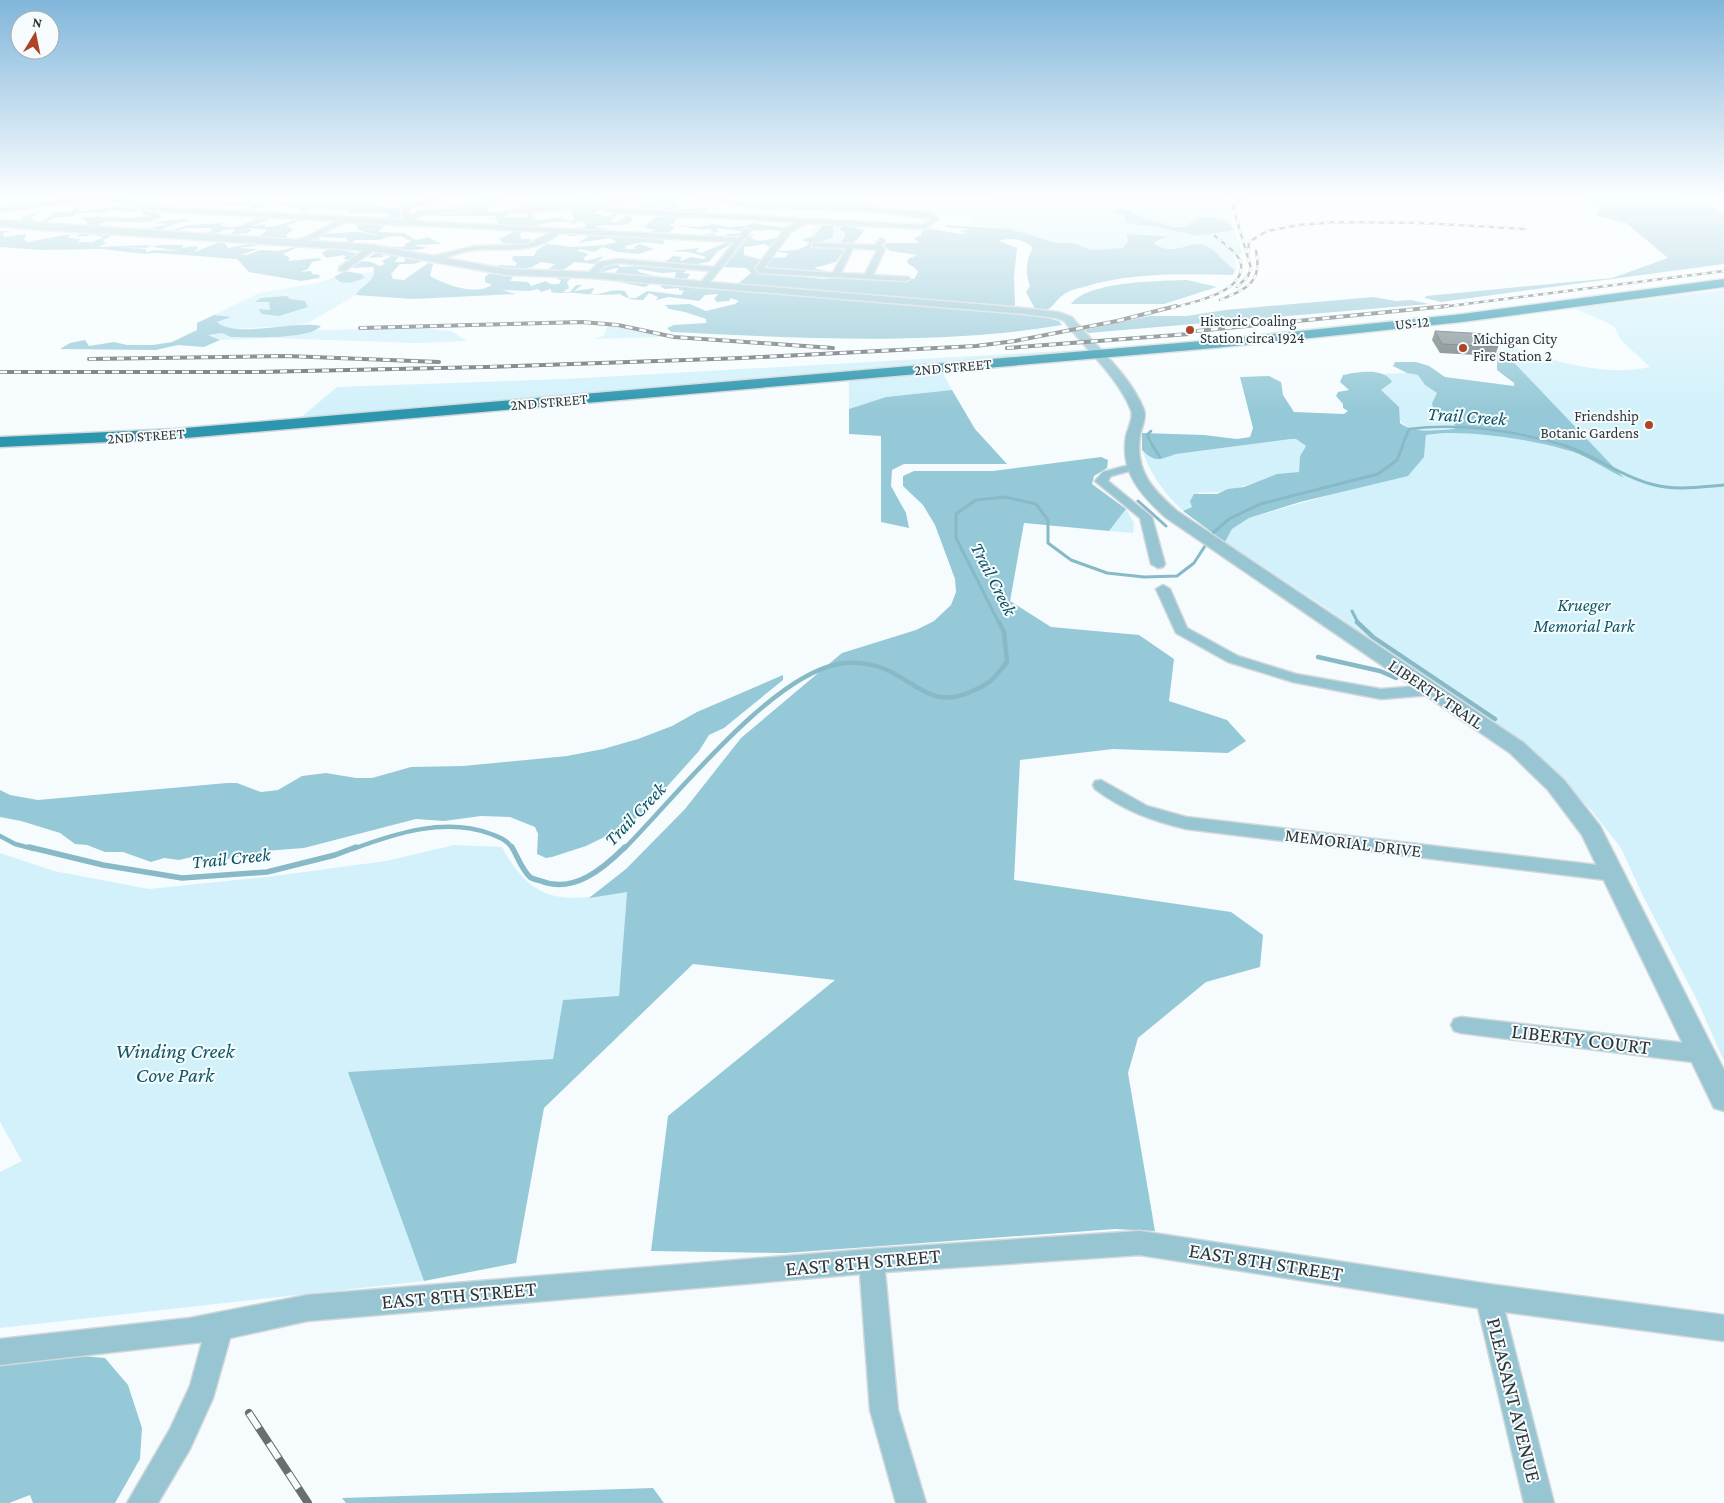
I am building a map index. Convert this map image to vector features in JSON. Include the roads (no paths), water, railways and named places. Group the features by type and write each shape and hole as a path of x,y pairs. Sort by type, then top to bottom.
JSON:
{"main road":[{"name":"US-12","path":"1098,354 1404,324 1724,283"},
{"name":"2ND STREET","path":"0,442 174,434 1098,354"}],"street":[{"path":"487,268 506,272 590,275 1045,313 1068,319 1129,391 1139,413 1133,437 1133,467 1107,474 1101,481 1146,517 1158,564"},
{"path":"590,275 597,268"},
{"path":"703,285 714,269 704,268"},
{"path":"760,268 762,271 906,279"},
{"path":"835,276 839,268"},
{"path":"868,277 872,268"},
{"name":"LIBERTY TRAIL","path":"1133,467 1152,497 1171,514 1516,748 1556,785 1592,832 1724,1099"},
{"path":"1163,589 1181,630 1233,660 1293,678 1381,694 1431,690"},
{"name":"MEMORIAL DRIVE","path":"1101,785 1125,804 1151,815 1186,823 1614,874"},
{"name":"LIBERTY COURT","path":"1461,1025 1701,1054"},
{"name":"EAST 8TH STREET","path":"0,1352 220,1326 278,1312 307,1308 871,1261 1140,1243 1488,1297 1724,1328"},
{"path":"871,1261 884,1410 910,1503"},
{"name":"PLEASANT AVENUE","path":"1488,1297 1540,1503"},
{"path":"142,1503 180,1439 203,1388 220,1326"}],"waterway":[{"name":"Trail Creek","path":"1402,446 1409,429 1429,427 1489,429 1567,446"},
{"path":"1151,431 1147,435 1153,446"},
{"path":"1152,445 1160,457"},
{"name":"Trail Creek","path":"999,623 956,538 956,514 976,500 1005,497 1036,504 1048,520 1048,543 1071,560 1107,573 1144,577 1177,576 1194,563 1214,532 1229,519 1260,504 1378,474 1397,460 1403,445"},
{"name":"Trail Creek","path":"1563,445 1629,476 1651,484 1678,488 1724,485"},
{"path":"1138,501 1166,526"},
{"path":"1352,611 1358,623"},
{"name":"Trail Creek","path":"624,849 696,771 754,714 812,673 839,664 866,664 885,669 928,693 947,698 958,696 983,686 995,677 1007,662 1004,632 999,622"},
{"path":"1358,623 1373,637 1495,719"},
{"path":"1318,657 1380,671 1396,678"},
{"name":"Trail Creek","path":"353,849 404,833 439,827 474,829 491,834 506,841 513,849"},
{"name":"Trail Creek","path":"0,836 15,844 34,849"},
{"name":"Trail Creek","path":"29,847 103,865 182,878 267,872 335,855 356,847"},
{"name":"Trail Creek","path":"512,847 531,878 553,884 576,882 587,877 625,847"}],"railway":[{"path":"1171,308 1203,300 1226,289 1235,282 1240,274 1241,268"},
{"path":"1237,287 1248,276 1251,268"},
{"path":"1220,300 1245,288 1255,278 1257,268"},
{"path":"1434,308 1724,271"},
{"path":"0,372 257,372 486,367 742,358 976,346 1015,341 1117,321 1176,306"},
{"path":"1197,331 1447,306"},
{"path":"360,328 582,322 618,325 674,337 833,348"},
{"path":"1007,348 1189,334"},
{"path":"89,359 287,356 439,362"},
{"path":"249,1413 308,1503"}],"place":[{"name":"Historic Coaling Station circa 1924","path":"1190,330"},
{"name":"Michigan City Fire Station 2","path":"1463,348"},
{"name":"Friendship Botanic Gardens","path":"1649,425"}],"park label":[{"name":"Krueger Memorial Park","path":"1584,615"},
{"name":"Winding Creek Cove Park","path":"175,1063"}]}
